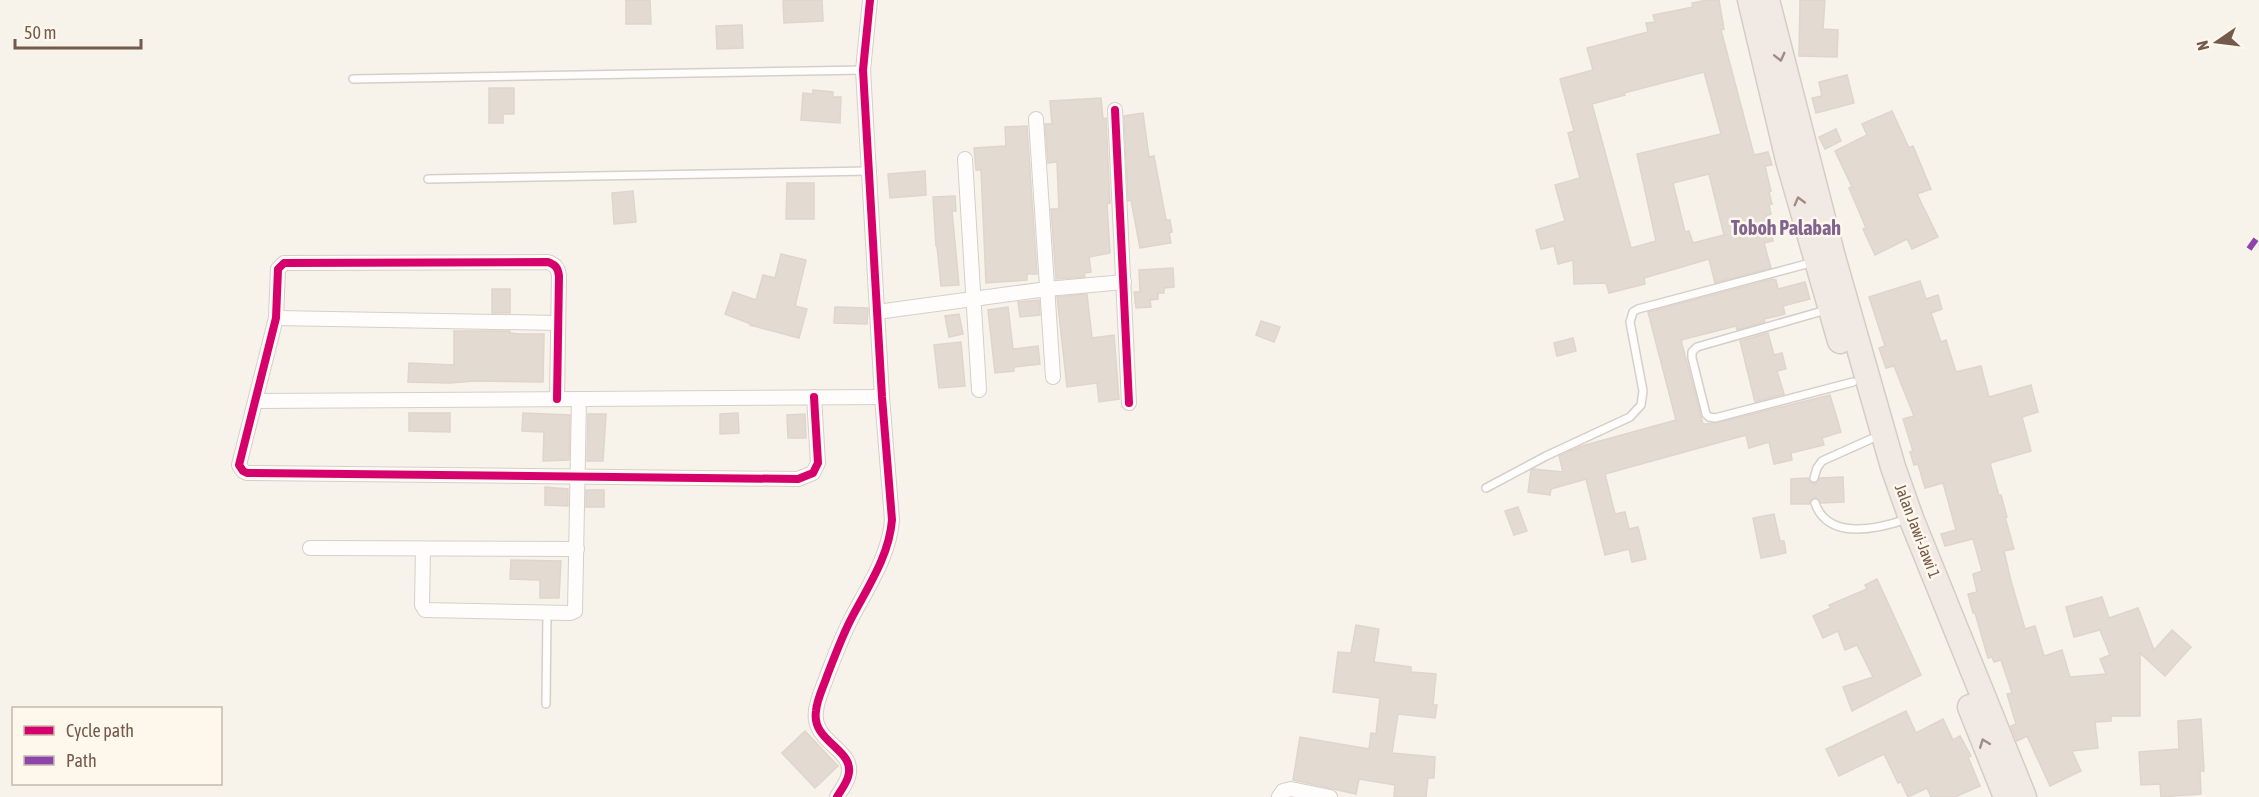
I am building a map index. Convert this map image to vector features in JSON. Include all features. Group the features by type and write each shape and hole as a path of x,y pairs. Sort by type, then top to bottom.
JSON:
{"highway":[{"path":"1750,0 1782,138 1824,260"},
{"path":"1767,0 1824,260 1830,309 1872,439 2003,769 2006,797"},
{"name":"Jalan Jawi-Jawi 1","path":"1824,260 1879,421 1905,520"},
{"path":"2003,769 2024,797"}],"street":[{"path":"837,797 848,776 849,766 846,757 821,735 816,727 817,704 838,649 891,539 892,520 882,397 863,70 870,0"},
{"path":"1114,110 1129,403"},
{"path":"1036,119 1053,377"},
{"path":"965,159 979,390"},
{"path":"557,399 558,269 554,264 548,262 284,263 278,269 276,318 240,461 241,469 247,472 798,479 813,473 819,464 814,398"},
{"path":"877,312 1124,282"},
{"path":"276,318 558,322"},
{"path":"256,400 882,397"},
{"path":"423,549 422,605 425,610 570,613 575,611 579,399"},
{"path":"310,548 577,549"},
{"path":"1279,797 1283,791 1291,789 1330,797"}],"lane":[{"path":"353,79 863,70"},
{"path":"428,179 869,171"},
{"path":"1486,488 1546,456 1630,417 1641,405 1643,391 1630,322 1633,312 1824,260"},
{"path":"1830,309 1697,348 1692,352 1706,414 1715,418 1853,382"},
{"path":"1814,478 1822,461 1872,439"},
{"path":"1815,503 1819,514 1825,521 1843,528 1871,527 1905,520"},
{"path":"546,704 548,612"}],"building":[{"path":"626,0 650,0 651,24 626,24"},
{"path":"783,0 822,0 823,21 784,23"},
{"path":"1719,0 1724,29 1721,30 1754,155 1768,152 1772,165 1765,166 1772,204 1769,205 1771,214 1766,216 1773,241 1764,243 1771,268 1715,283 1709,259 1644,278 1645,284 1609,293 1606,283 1574,284 1573,260 1558,264 1554,246 1541,249 1536,230 1565,221 1555,185 1580,178 1568,133 1574,131 1560,79 1593,70 1587,48 1648,32 1646,23 1655,22 1653,15 1693,7 1692,3","holes":["1704,72 1721,134 1637,154 1656,241 1631,248 1592,104","1709,174 1724,235 1693,243 1689,231 1685,232 1673,183"]},
{"path":"1800,0 1825,0 1823,29 1838,30 1837,57 1799,56"},
{"path":"742,25 743,48 717,49 716,26"},
{"path":"1847,75 1854,103 1816,113 1812,98 1822,96 1819,82"},
{"path":"489,88 514,88 514,114 503,114 503,123 489,123"},
{"path":"813,90 833,92 833,97 841,97 840,123 801,120 803,93 813,94"},
{"path":"1101,98 1103,119 1106,118 1110,253 1089,257 1091,272 1084,273 1085,277 1056,279 1051,209 1059,209 1057,162 1048,163 1045,124 1052,124 1050,101"},
{"path":"1892,111 1909,148 1913,146 1931,189 1917,194 1938,237 1912,249 1907,239 1875,255 1849,188 1852,187 1835,151 1867,135 1862,124"},
{"path":"1143,113 1149,157 1154,156 1166,220 1170,220 1172,232 1169,233 1171,243 1140,248 1131,200 1128,201 1124,116"},
{"path":"1027,126 1037,274 1027,274 1027,280 986,283 981,170 976,170 974,148 1006,146 1005,127"},
{"path":"1836,129 1841,141 1825,149 1819,137"},
{"path":"925,171 926,195 890,198 888,174"},
{"path":"787,183 814,183 814,219 786,219"},
{"path":"633,191 636,222 614,224 612,193"},
{"path":"955,196 956,211 952,211 959,285 941,286 933,197"},
{"path":"781,254 806,260 795,306 807,309 799,338 750,325 725,314 733,292 756,300 763,275 775,278"},
{"path":"1173,268 1174,287 1164,288 1164,293 1158,293 1158,299 1150,300 1151,307 1136,308 1134,292 1140,292 1139,270"},
{"path":"1776,280 1778,289 1805,282 1810,299 1783,306 1785,314 1764,319 1765,322 1737,330 1736,326 1681,340 1703,424 1716,423 1830,395 1841,432 1822,438 1824,445 1791,453 1792,460 1774,464 1769,442 1749,448 1746,435 1605,474 1615,514 1625,512 1629,529 1638,527 1646,559 1632,562 1629,549 1605,555 1586,479 1551,489 1550,495 1528,492 1531,470 1563,472 1559,456 1582,446 1676,420 1648,312"},
{"path":"1920,281 1926,299 1938,295 1942,309 1931,313 1941,342 1946,340 1956,372 1981,366 1989,397 2031,385 2038,412 2022,417 2031,451 1990,463 1999,496 2001,495 2014,549 2004,551 2011,581 2025,629 2035,626 2044,656 2062,650 2070,677 2106,674 2100,659 2110,655 2100,630 2074,637 2066,607 2102,597 2109,618 2138,608 2154,650 2172,630 2191,647 2165,676 2140,653 2140,716 2111,716 2111,721 2095,722 2098,748 2072,751 2081,771 2050,786 2027,736 2017,741 2011,726 2016,724 2007,694 2012,693 2001,660 1994,662 1992,657 1988,658 1975,613 1973,613 1968,594 1977,592 1973,574 1982,571 1973,539 1945,546 1941,534 1956,530 1943,483 1925,488 1918,464 1914,465 1910,452 1913,451 1903,419 1914,416 1894,366 1886,368 1879,348 1885,346 1869,297"},
{"path":"492,289 510,289 510,313 492,313"},
{"path":"1087,294 1092,338 1114,335 1119,399 1099,402 1097,383 1067,387 1057,297"},
{"path":"1039,300 1040,315 1020,317 1018,302"},
{"path":"835,307 868,308 867,324 834,323"},
{"path":"1008,307 1013,349 1038,346 1040,364 1014,367 1014,371 995,373 988,310"},
{"path":"959,314 963,334 949,337 945,316"},
{"path":"1261,321 1280,327 1274,342 1256,335"},
{"path":"454,331 510,331 510,333 520,334 544,334 543,382 408,382 409,363 454,365"},
{"path":"1768,333 1774,355 1782,353 1786,369 1777,371 1784,394 1755,402 1740,341"},
{"path":"1573,338 1576,351 1557,356 1554,343"},
{"path":"961,342 965,386 939,388 934,345"},
{"path":"409,413 450,413 450,432 409,431"},
{"path":"523,413 570,415 569,460 543,461 544,432 522,431"},
{"path":"738,413 739,433 720,434 720,414"},
{"path":"588,414 606,414 603,461 587,461"},
{"path":"805,414 806,438 788,438 787,415"},
{"path":"1843,477 1844,502 1821,503 1815,497 1809,504 1791,504 1791,479 1808,478 1815,484 1820,478"},
{"path":"545,487 568,489 568,506 545,505"},
{"path":"586,490 604,490 604,507 586,507"},
{"path":"1518,507 1527,531 1514,535 1505,511"},
{"path":"1774,514 1780,541 1784,541 1786,553 1761,558 1753,518"},
{"path":"511,560 561,561 559,598 540,598 540,580 510,579"},
{"path":"1877,579 1921,675 1852,711 1843,687 1873,677 1857,645 1845,650 1838,631 1823,638 1813,616 1831,608 1829,605 1867,589 1865,585"},
{"path":"1356,625 1379,629 1374,662 1411,667 1411,672 1436,674 1433,705 1437,705 1435,718 1398,714 1392,753 1435,757 1434,778 1428,778 1426,797 1394,797 1395,785 1359,779 1356,794 1293,780 1300,737 1369,749 1371,733 1376,734 1380,698 1333,692 1338,652 1351,653"},
{"path":"1906,711 1916,733 1943,719 1953,740 1960,736 1971,756 1968,757 1980,786 1955,797 1931,797 1927,788 1908,797 1901,782 1898,783 1884,754 1839,776 1826,749"},
{"path":"2201,719 2204,771 2200,771 2201,794 2161,797 2160,784 2141,785 2139,752 2179,749 2178,721"},
{"path":"805,731 838,766 815,788 782,753"}],"marked path":[{"path":"2249,249 2259,235"}],"cycle path":[{"path":"837,797 847,780 849,767 841,752 820,731 816,722 816,711 820,694 850,621 882,560 892,520 882,397 863,70 870,0"},
{"path":"1115,110 1129,403"},
{"path":"557,399 559,276 556,267 551,263 284,263 278,269 276,318 239,465 247,473 798,479 813,473 818,463 814,397"}],"district":[{"name":"Toboh Palabah","path":"1786,227"}]}
